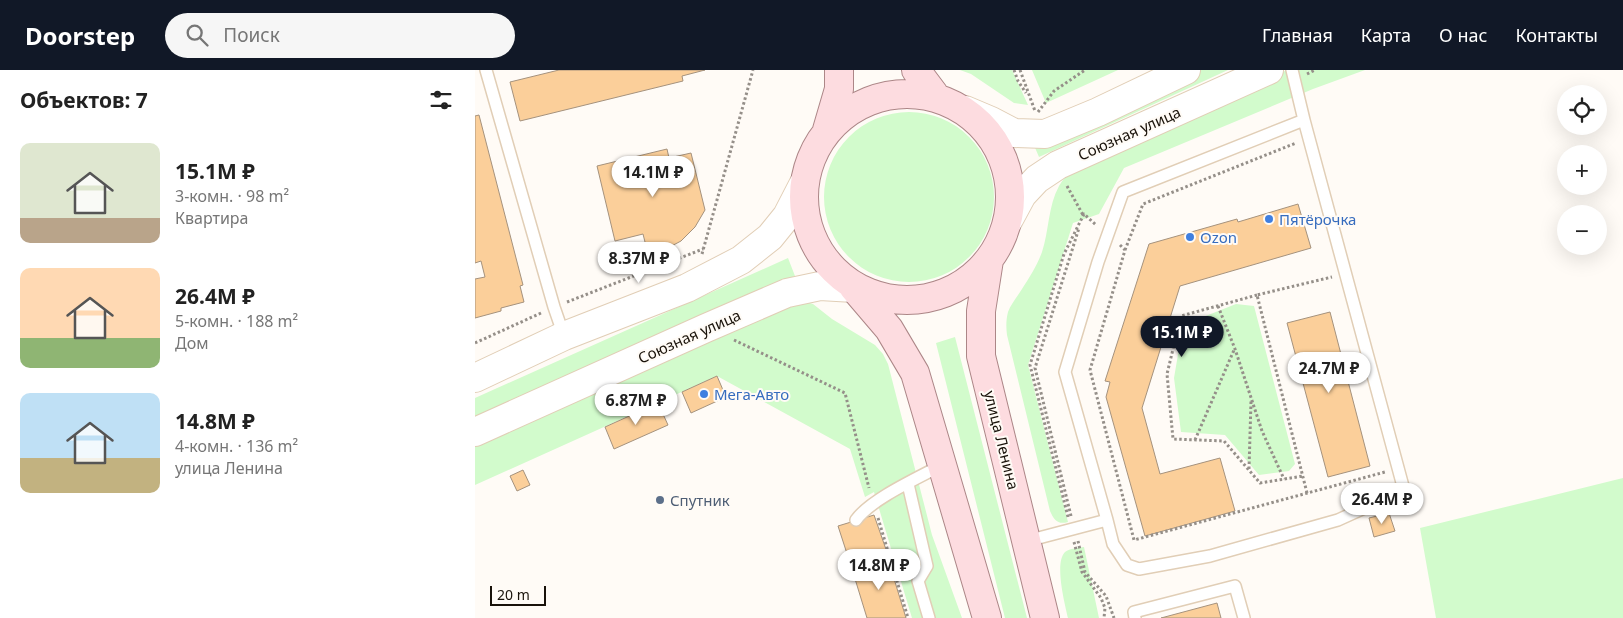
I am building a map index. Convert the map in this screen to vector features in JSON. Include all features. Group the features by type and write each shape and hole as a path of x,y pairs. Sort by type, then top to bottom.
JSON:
{"main road":[{"path":"475,378 565,336 687,288 741,260 770,238 787,216 804,183 811,155 827,130 839,90 839,70"},
{"path":"916,70 933,94"},
{"name":"Союзная улица","path":"965,110 1014,133 1045,134 1098,112 1186,70"},
{"name":"Союзная улица","path":"1008,221 1022,195 1037,179 1058,165 1269,70"},
{"path":"827,130 856,106 892,94 933,94 965,110 994,140 1009,179 1008,221 989,260 965,283 936,296 903,300 871,294 853,288"},
{"path":"804,183 805,219 819,252 835,272 853,288 889,329 915,373 987,618"},
{"name":"улица Ленина","path":"989,260 981,311 981,356 1045,618"},
{"name":"Союзная улица","path":"475,432 787,293 821,286 853,288"}],"lane":[{"path":"486,70 554,307 565,336"},
{"path":"1293,70 1304,120 1404,490 1338,520 1209,556 1139,570 1127,565 1113,544 1065,372 1107,234 1123,192 1304,120"},
{"path":"856,520 873,504 942,465"},
{"path":"908,484 927,566 918,581 929,618"},
{"path":"1027,541 1107,520"},
{"path":"1135,618 1134,612 1235,586 1244,618"}],"path":[{"path":"1014,70 1018,81 1029,98"},
{"path":"1020,70 1036,114 1054,91 1085,70"},
{"path":"1309,138 1143,204 1125,250 1090,370 1134,540 1398,469"},
{"path":"1058,165 1067,187 1084,214 1125,250"},
{"path":"1084,214 1035,368 1085,572 1106,596 1114,618"},
{"path":"475,342 554,307 704,249"},
{"path":"1303,476 1260,482 1224,442 1173,439 1167,374 1181,316 1345,274"},
{"path":"1257,295 1307,493"},
{"path":"1218,306 1235,349 1262,431 1284,479"},
{"path":"1195,440 1235,349"},
{"path":"845,392 873,504 908,618"},
{"path":"1249,470 1251,397"},
{"path":"1103,615 1112,612"}],"green space":[{"path":"960,70 1012,70 1028,105 1014,103 971,74"},
{"path":"1032,70 1118,70 1046,103"},
{"path":"1190,70 1228,70 1039,157 1033,143"},
{"path":"1287,70 1365,70 1313,89 1124,168 1099,214 1073,223 1028,365 1068,522 1059,522 1050,511 1006,326 1009,309 1033,272 1042,252 1055,194 1059,186 1077,167 1091,159"},
{"path":"909,112 934,116 949,122 969,137 984,157 992,180 994,197 990,222 984,237 969,257 949,272 926,280 909,282 884,278 869,272 849,257 834,237 826,214 824,197 828,172 834,157 849,137 869,122 892,114"},
{"path":"788,258 795,276 475,420 475,398"},
{"path":"803,301 813,304 832,319 875,345 883,354 888,364 932,535 962,618 912,618 874,492 865,497 850,449 717,376 475,485 475,443"},
{"path":"1236,304 1254,306 1295,464 1289,471 1259,475 1225,435 1181,432 1174,378 1183,325"},
{"path":"955,337 1027,618 1005,618 936,343"},
{"path":"1623,478 1623,618 1436,618 1420,528"},
{"path":"1084,547 1099,618 1068,618 1061,584 1060,565 1065,552 1074,548"}],"building":[{"path":"559,70 705,70 682,76 683,81 520,121 510,82"},
{"path":"479,115 523,285 520,286 524,302 475,318 475,279 485,277 481,261 475,263 475,116"},
{"path":"667,149 669,158 691,153 705,210 695,227 681,241 664,250 648,254 643,234 615,241 597,166"},
{"path":"1298,204 1311,248 1180,286 1142,408 1160,474 1220,458 1235,511 1145,536 1106,397 1110,382 1105,381 1149,244 1237,219 1238,222"},
{"path":"1330,312 1370,466 1328,477 1287,323"},
{"name":"Мега-Авто","path":"717,376 726,397 691,413 682,392"},
{"path":"658,403 668,425 614,449 605,427"},
{"path":"523,470 530,485 517,491 510,476"},
{"path":"1389,513 1395,531 1374,537 1369,518"},
{"path":"874,515 889,558 852,569 838,526"},
{"path":"888,559 906,618 867,618 852,569"},
{"path":"1217,603 1221,618 1161,618"}],"place":[{"name":"Пятёрочка","path":"1269,219"},
{"name":"Ozon","path":"1190,237"},
{"name":"Мега-Авто","path":"704,394"},
{"name":"Спутник","path":"660,500"}]}
